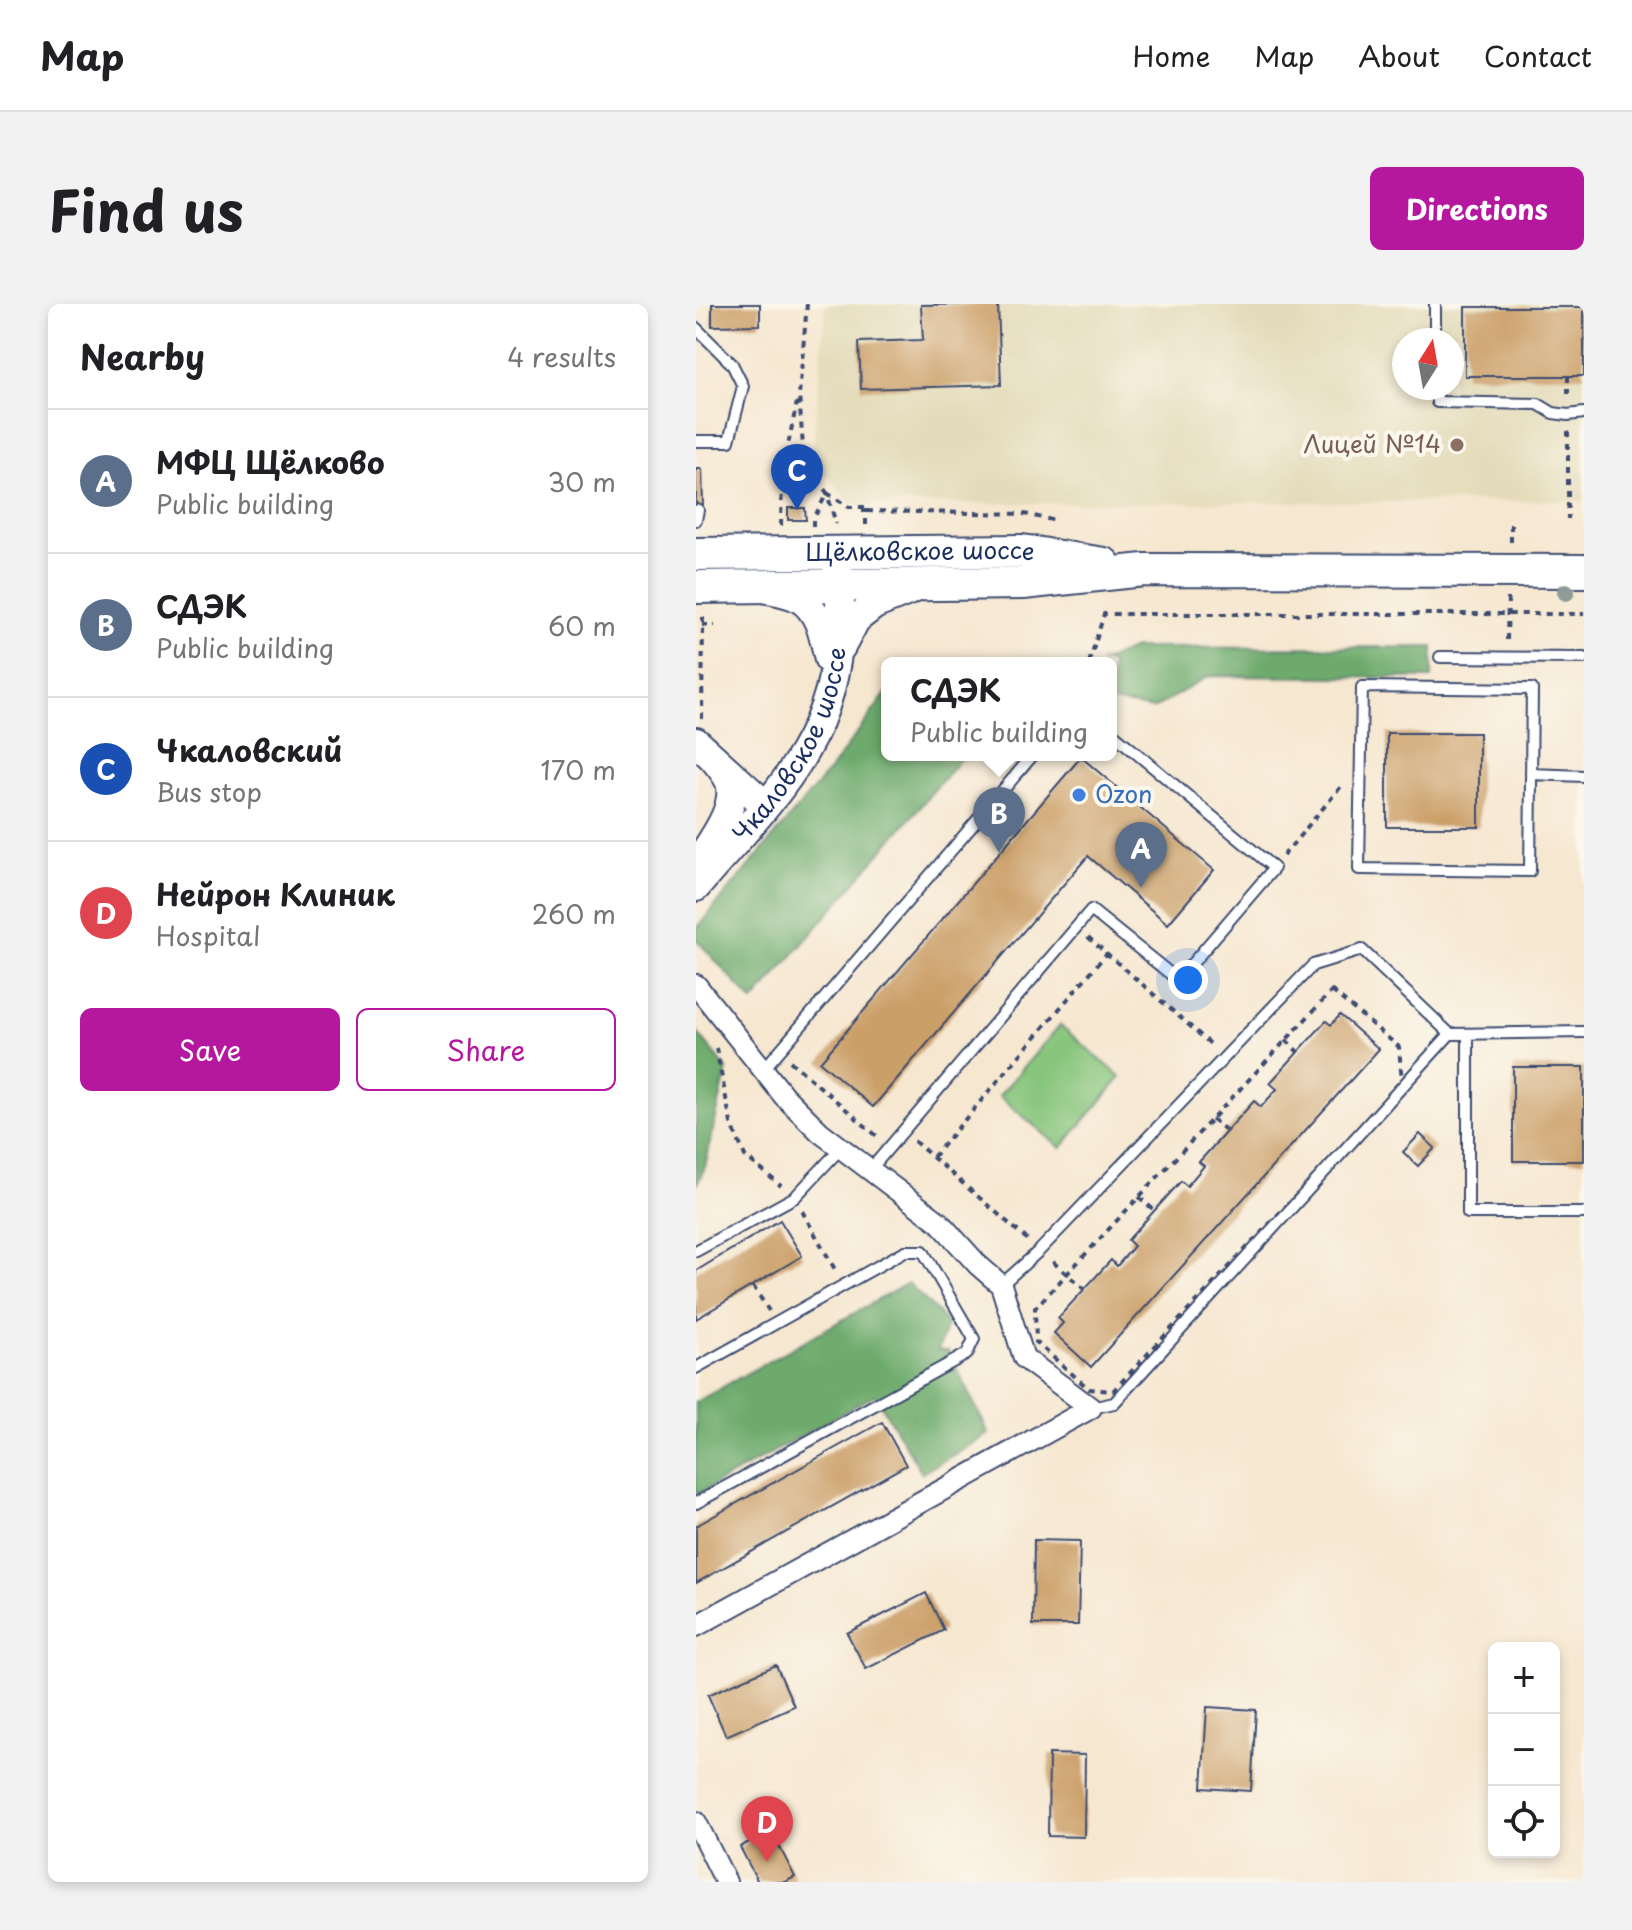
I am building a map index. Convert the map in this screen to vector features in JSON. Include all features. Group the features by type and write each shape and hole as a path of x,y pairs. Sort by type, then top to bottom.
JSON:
{"main road":[{"name":"Щёлковское шоссе","path":"696,554 1022,551 1144,570"},
{"name":"Щёлковское шоссе","path":"699,600 759,586 1023,583 1144,570 1584,571"}],"street":[{"path":"822,552 832,558 841,586"},
{"path":"839,652 856,619 874,605 923,585"},
{"path":"759,586 799,598 813,611 823,631 834,680"},
{"name":"Чкаловское шоссе","path":"696,887 805,754 824,715 839,652 841,586"},
{"path":"712,751 782,769 805,754"},
{"path":"712,751 765,805"},
{"path":"696,866 723,820 730,800 730,782 712,751"},
{"path":"696,985 784,1096 841,1148 939,1222 1001,1285 1024,1358 1091,1408 696,1626"},
{"path":"696,1822 726,1882"}],"lane":[{"path":"1435,304 1435,328"},
{"path":"696,328 732,364 743,386 729,441 696,441"},
{"path":"1437,400 1538,404 1553,413 1584,413"},
{"path":"1440,657 1584,658"},
{"path":"1362,687 1532,689 1531,774 1530,871 1359,869 1362,687"},
{"path":"870,1170 1091,910 1178,980 1274,868 1117,737"},
{"path":"763,1070 1028,761"},
{"path":"1531,774 1584,776"},
{"path":"1001,1285 1040,1250 1313,965 1362,950 1450,1034 1584,1032"},
{"path":"1091,1408 1114,1403 1450,1034"},
{"path":"1468,1034 1468,1213 1584,1213"},
{"path":"696,1251 795,1197 841,1148"},
{"path":"696,1368 905,1251 923,1251 974,1339 967,1354 696,1503"}],"path":[{"path":"781,526 782,474 799,395 807,304"},
{"path":"1568,376 1568,519"},
{"path":"799,395 804,460 827,493 836,520"},
{"path":"827,493 849,507 866,507 866,526"},
{"path":"813,520 827,493"},
{"path":"864,511 1025,514 1056,521"},
{"path":"1511,520 1511,542"},
{"path":"1508,595 1508,615"},
{"path":"699,600 712,751"},
{"path":"1091,657 1104,614 1584,614"},
{"path":"702,625 715,625"},
{"path":"1274,868 1360,763"},
{"path":"1077,927 1250,1078"},
{"path":"933,1157 1107,953"},
{"path":"1332,991 1399,1047 1402,1082 1113,1391 1089,1389 1036,1342 1035,1308 1286,1040 1332,991"},
{"path":"1286,1040 1298,1052"},
{"path":"715,1045 731,1123 745,1156 795,1197 844,1285"},
{"path":"779,1052 878,1137 891,1121 1084,1289"},
{"path":"1212,1119 1227,1131"},
{"path":"1139,1197 1155,1211"},
{"path":"753,1286 776,1323"}],"shaded area":[{"path":"826,304 1584,304 1584,501 851,504 812,458"}],"green space":[{"path":"1433,647 1432,678 1209,676 1153,709 1117,703 1117,657 1114,657 1134,648"},
{"path":"881,700 881,761 959,761 753,1002 696,939 696,929 833,766"},
{"path":"1060,1025 1121,1077 1061,1148 999,1096"},
{"path":"696,1031 727,1069 705,1167 696,1186"},
{"path":"908,1283 948,1323 938,1350 949,1352 989,1434 922,1473 875,1395 696,1495 696,1402"}],"building":[{"path":"712,304 760,304 760,325 712,326"},
{"path":"998,304 1001,385 861,389 859,342 923,340 921,305"},
{"path":"1465,307 1584,307 1584,376 1465,376"},
{"path":"696,469 702,469 703,509 696,510"},
{"path":"788,508 805,508 806,520 788,520"},
{"path":"1387,733 1479,733 1479,827 1387,827"},
{"path":"1078,761 1086,761 1214,870 1168,924 1088,856 873,1107 820,1062"},
{"path":"1340,1015 1379,1049 1091,1367 1054,1333 1063,1323 1058,1318 1111,1260 1117,1266 1134,1246 1128,1240 1181,1181 1187,1186 1204,1166 1199,1162 1254,1101 1261,1107 1277,1089 1270,1083 1326,1021 1331,1025"},
{"path":"1513,1067 1584,1067 1584,1161 1513,1161"},
{"path":"1420,1134 1435,1148 1418,1166 1403,1152"},
{"path":"780,1220 802,1256 696,1319 696,1271"},
{"path":"882,1422 906,1465 696,1583 696,1526"},
{"path":"1034,1540 1080,1541 1078,1625 1033,1625"},
{"path":"926,1593 944,1630 866,1669 847,1633"},
{"path":"776,1665 794,1706 726,1736 708,1695"},
{"path":"1207,1707 1256,1710 1251,1791 1202,1788"},
{"path":"1049,1754 1085,1755 1084,1837 1048,1836"},
{"path":"771,1830 795,1877 785,1882 758,1882 740,1847"}],"place":[{"name":"Лицей №14","path":"1457,445"},
{"name":"Чкаловский","path":"797,510"},
{"name":"Ozon","path":"1079,795"},
{"name":"СДЭК","path":"999,853"},
{"name":"МФЦ Щёлково","path":"1141,888"},
{"name":"Нейрон Клиник","path":"767,1862"}]}
